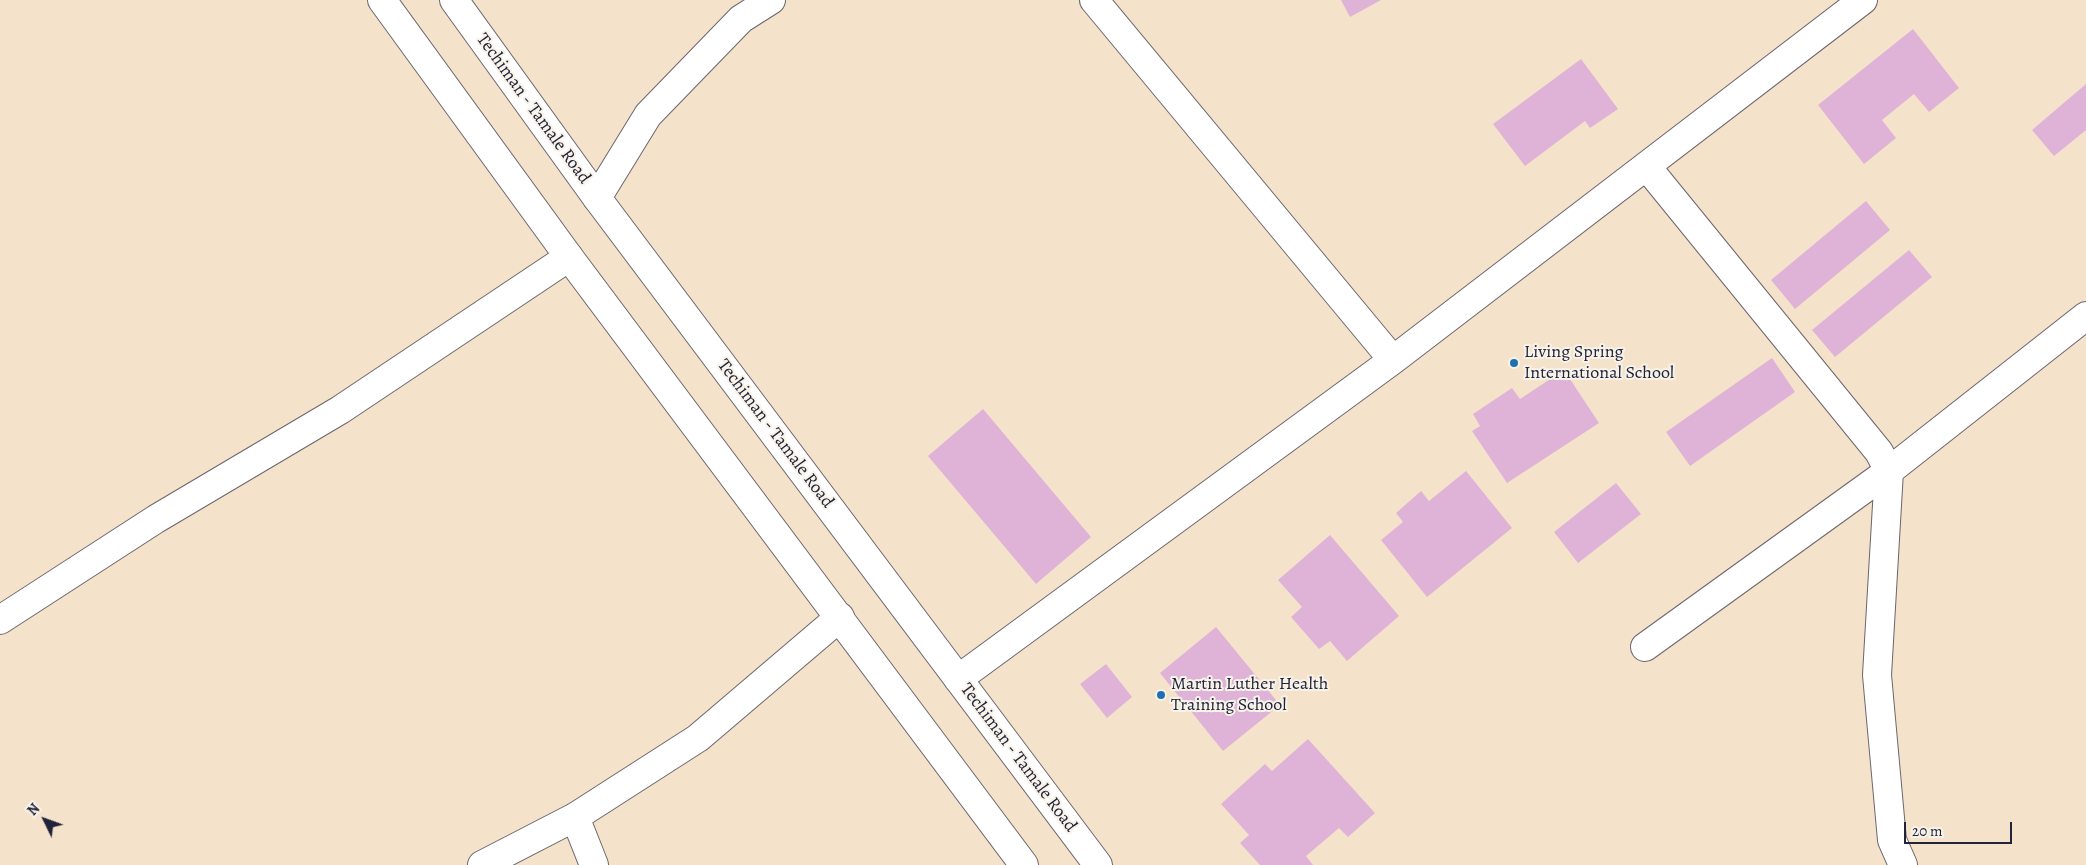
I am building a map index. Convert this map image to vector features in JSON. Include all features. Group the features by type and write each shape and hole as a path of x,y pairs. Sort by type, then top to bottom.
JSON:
{"main road":[{"path":"382,0 569,257 1024,865"},
{"name":"Techiman - Tamale Road","path":"454,0 597,198 1098,865"},
{"path":"597,198 648,115 741,19 771,0"},
{"path":"1094,0 1393,360"},
{"path":"958,679 1393,360 1863,0"},
{"path":"1647,167 1879,452 1889,471 1877,676 1892,840 1903,865"},
{"path":"0,620 156,519 340,410 569,257"},
{"path":"1645,647 1889,471 2086,316"},
{"path":"482,865 575,817 698,738 840,617"},
{"path":"575,817 594,865"}],"building":[{"path":"1341,0 1381,0 1350,17"},
{"path":"1913,29 1959,88 1929,112 1914,94 1882,120 1896,138 1864,164 1818,105"},
{"path":"1581,59 1618,109 1590,128 1585,121 1525,166 1493,124"},
{"path":"2086,84 2086,130 2054,156 2032,130"},
{"path":"1866,201 1890,230 1795,309 1771,280"},
{"path":"1909,250 1932,277 1835,357 1812,330"},
{"path":"1772,358 1795,392 1690,466 1666,432"},
{"path":"1564,370 1599,423 1507,483 1472,431 1480,426 1473,414 1512,388 1520,399"},
{"path":"983,409 1091,537 1036,584 928,456"},
{"path":"1466,471 1512,528 1427,597 1381,540 1403,522 1396,513 1421,491 1429,501"},
{"path":"1616,483 1641,514 1578,563 1554,532"},
{"path":"1330,535 1399,616 1347,661 1330,641 1319,649 1291,617 1302,607 1278,580"},
{"path":"1216,627 1280,705 1223,751 1160,673"},
{"path":"1106,664 1132,697 1107,718 1080,684"},
{"path":"1308,739 1375,813 1348,837 1339,828 1306,856 1313,865 1260,865 1240,843 1249,835 1221,804 1265,764 1272,771"}],"place":[{"name":"Living Spring International School","path":"1514,363"},
{"name":"Martin Luther Health Training School","path":"1161,695"}]}
